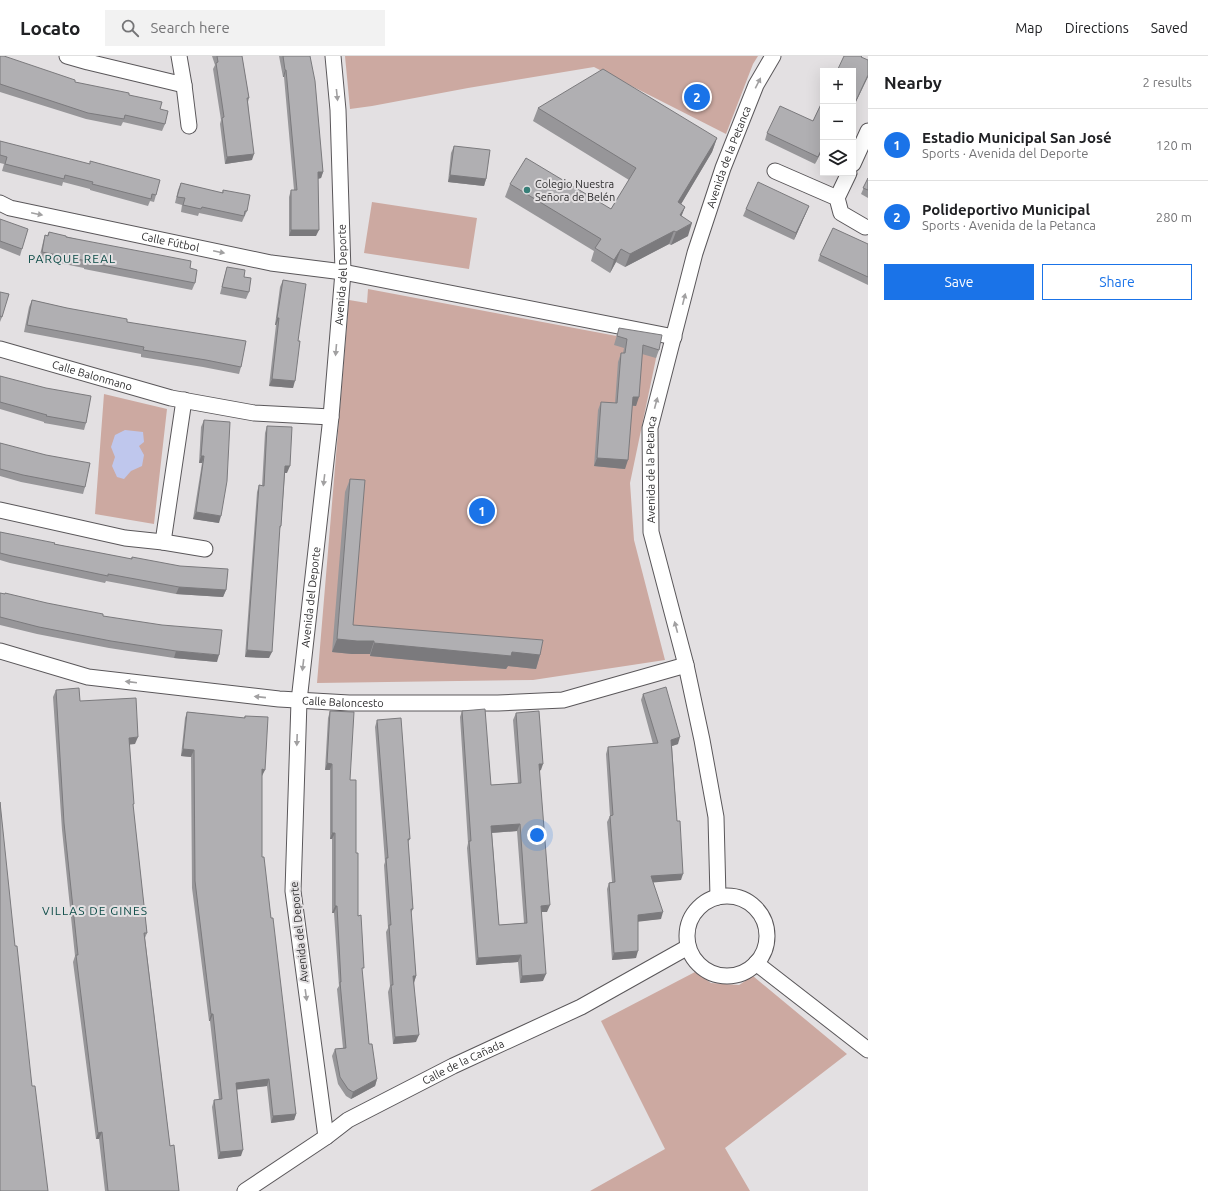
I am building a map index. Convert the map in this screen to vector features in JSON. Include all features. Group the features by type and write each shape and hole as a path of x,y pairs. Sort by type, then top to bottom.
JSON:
{"street":[{"path":"67,56 184,85"},
{"path":"179,56 189,126"},
{"name":"Avenida del Deporte","path":"326,1137 293,891 298,701 331,418 343,272 338,110 333,56"},
{"name":"Avenida de la Petanca","path":"718,897 716,817 702,740 686,665 651,532 650,428 696,253 723,168 756,85 773,56"},
{"path":"856,157 868,131"},
{"path":"775,171 837,198"},
{"path":"848,176 837,198 841,213 865,227"},
{"name":"Calle Fútbol","path":"0,203 10,208 271,263 343,272 674,336"},
{"name":"Calle Balonmano","path":"0,349 170,398 254,413 331,418"},
{"path":"163,542 184,400"},
{"path":"0,510 125,538 163,542 205,549"},
{"name":"Calle Baloncesto","path":"0,651 88,677 298,701 349,703 491,703 563,700 686,665"},
{"path":"730,896 743,899 753,906 761,916 766,927 766,940 763,952 756,963 747,971 736,975 724,976 712,973 701,967 693,958 688,947 687,934 690,921 696,910 706,902 718,897 730,896"},
{"name":"Calle de la Cañada","path":"245,1191 326,1137 348,1120 453,1066 581,1007 688,947"},
{"path":"756,963 868,1050"}],"shaded area":[{"path":"345,56 758,56 753,64 726,134 594,67 350,109"},
{"path":"372,202 477,218 469,269 364,253"},
{"path":"368,289 659,344 630,483 634,540 665,660 533,680 317,683 349,300 367,303"},
{"path":"104,394 167,409 154,524 95,514"},
{"path":"695,972 711,983 739,985 753,976 847,1054 725,1148 750,1191 590,1191 665,1149 601,1021"}],"water":[{"path":"125,430 143,432 144,442 139,446 144,455 142,466 131,471 124,479 117,477 112,466 115,457 111,447 115,435"}],"building":[{"path":"0,56 4,56 75,80 75,82 129,93 129,95 162,102 160,109 168,111 165,124 125,115 124,119 88,113 0,84"},
{"path":"217,56 242,56 249,98 247,98 254,154 227,157 222,118 224,117 216,63 218,62"},
{"path":"283,56 310,56 315,81 323,172 318,172 319,230 291,230 291,190 297,190 286,70"},
{"path":"844,56 862,56 861,57 868,60 868,75 856,101 856,68 838,68"},
{"path":"603,69 717,138 678,202 685,207 680,215 692,223 630,254 621,249 614,260 595,248 601,239 510,184 526,158 611,209 636,168 538,108"},
{"path":"780,106 813,121 820,106 820,153 818,157 767,133"},
{"path":"0,141 90,164 90,161 160,180 156,195 152,194 151,199 92,184 93,182 65,175 64,179 5,164 7,157 0,155"},
{"path":"454,146 490,150 486,179 450,175"},
{"path":"868,178 868,190 863,188"},
{"path":"758,182 809,206 796,233 746,209"},
{"path":"181,183 223,193 223,190 250,195 247,211 245,211 244,216 202,207 201,209 183,205 185,198 177,197"},
{"path":"0,219 28,229 22,249 0,241"},
{"path":"833,228 868,244 868,277 820,255"},
{"path":"49,232 66,237 191,261 190,268 197,270 195,283 42,252 45,235 48,236"},
{"path":"227,267 245,270 244,277 251,278 249,292 222,287"},
{"path":"283,280 306,284 298,341 300,341 295,381 272,379 279,318 277,318"},
{"path":"0,292 9,294 2,317 0,316"},
{"path":"32,300 127,319 127,322 246,341 241,367 143,350 144,347 27,325"},
{"path":"619,328 662,335 659,350 643,345 639,397 633,397 628,460 597,458 601,402 617,403 621,353 625,353 627,339 617,336"},
{"path":"0,376 46,388 91,396 86,423 46,416 47,415 0,402"},
{"path":"204,420 230,422 227,481 221,516 196,512 204,456 201,456"},
{"path":"267,426 292,427 290,466 285,466 272,652 247,650 259,485 264,486"},
{"path":"0,443 46,455 90,463 85,487 0,469"},
{"path":"350,479 365,480 353,625 543,640 540,655 512,652 511,656 374,643 374,641 337,639"},
{"path":"0,532 132,559 132,557 180,566 228,569 226,590 179,587 108,574 108,576 0,553"},
{"path":"0,593 103,614 103,616 162,625 222,630 219,655 176,651 111,641 39,627 0,617"},
{"path":"666,687 680,737 671,740 677,821 680,821 683,874 651,876 663,912 638,915 638,951 614,953 609,883 615,882 610,816 613,815 608,747 658,743 643,694"},
{"path":"79,688 80,701 136,698 138,737 129,738 133,804 147,933 144,933 170,1146 174,1145 179,1191 108,1191 102,1132 98,1133 76,955 78,955 64,823 56,690"},
{"path":"485,709 491,785 521,783 516,713 539,711 543,764 539,764 550,905 541,906 546,974 522,976 521,955 478,958 469,841 471,841 462,711","holes":["520,824 527,923 499,925 491,826"]},
{"path":"330,711 354,712 350,780 356,780 358,916 361,915 364,968 362,968 369,1044 372,1044 377,1079 353,1092 348,1089 340,1077 335,1049 346,1048 340,982 337,906 335,906 335,833 332,833 332,764 327,763"},
{"path":"187,712 245,718 245,716 268,717 265,770 262,769 262,857 264,857 271,918 273,918 296,1114 273,1116 269,1079 236,1083 243,1150 220,1152 214,1100 222,1099 213,1014 211,1014 195,881 194,750 183,749"},
{"path":"401,718 410,839 408,839 413,909 411,909 416,976 413,976 419,1035 395,1037 391,985 393,985 389,925 391,925 386,858 388,858 377,720"},
{"path":"0,802 15,946 17,946 32,1086 35,1086 48,1191 0,1191"}],"place":[{"name":"Polideportivo Municipal","path":"697,97"},
{"name":"Colegio Nuestra Señora de Belén","path":"527,190"},
{"name":"Estadio Municipal San José","path":"482,511"}],"district":[{"name":"PARQUE REAL","path":"72,258"},
{"name":"VILLAS DE GINES","path":"95,910"}]}
